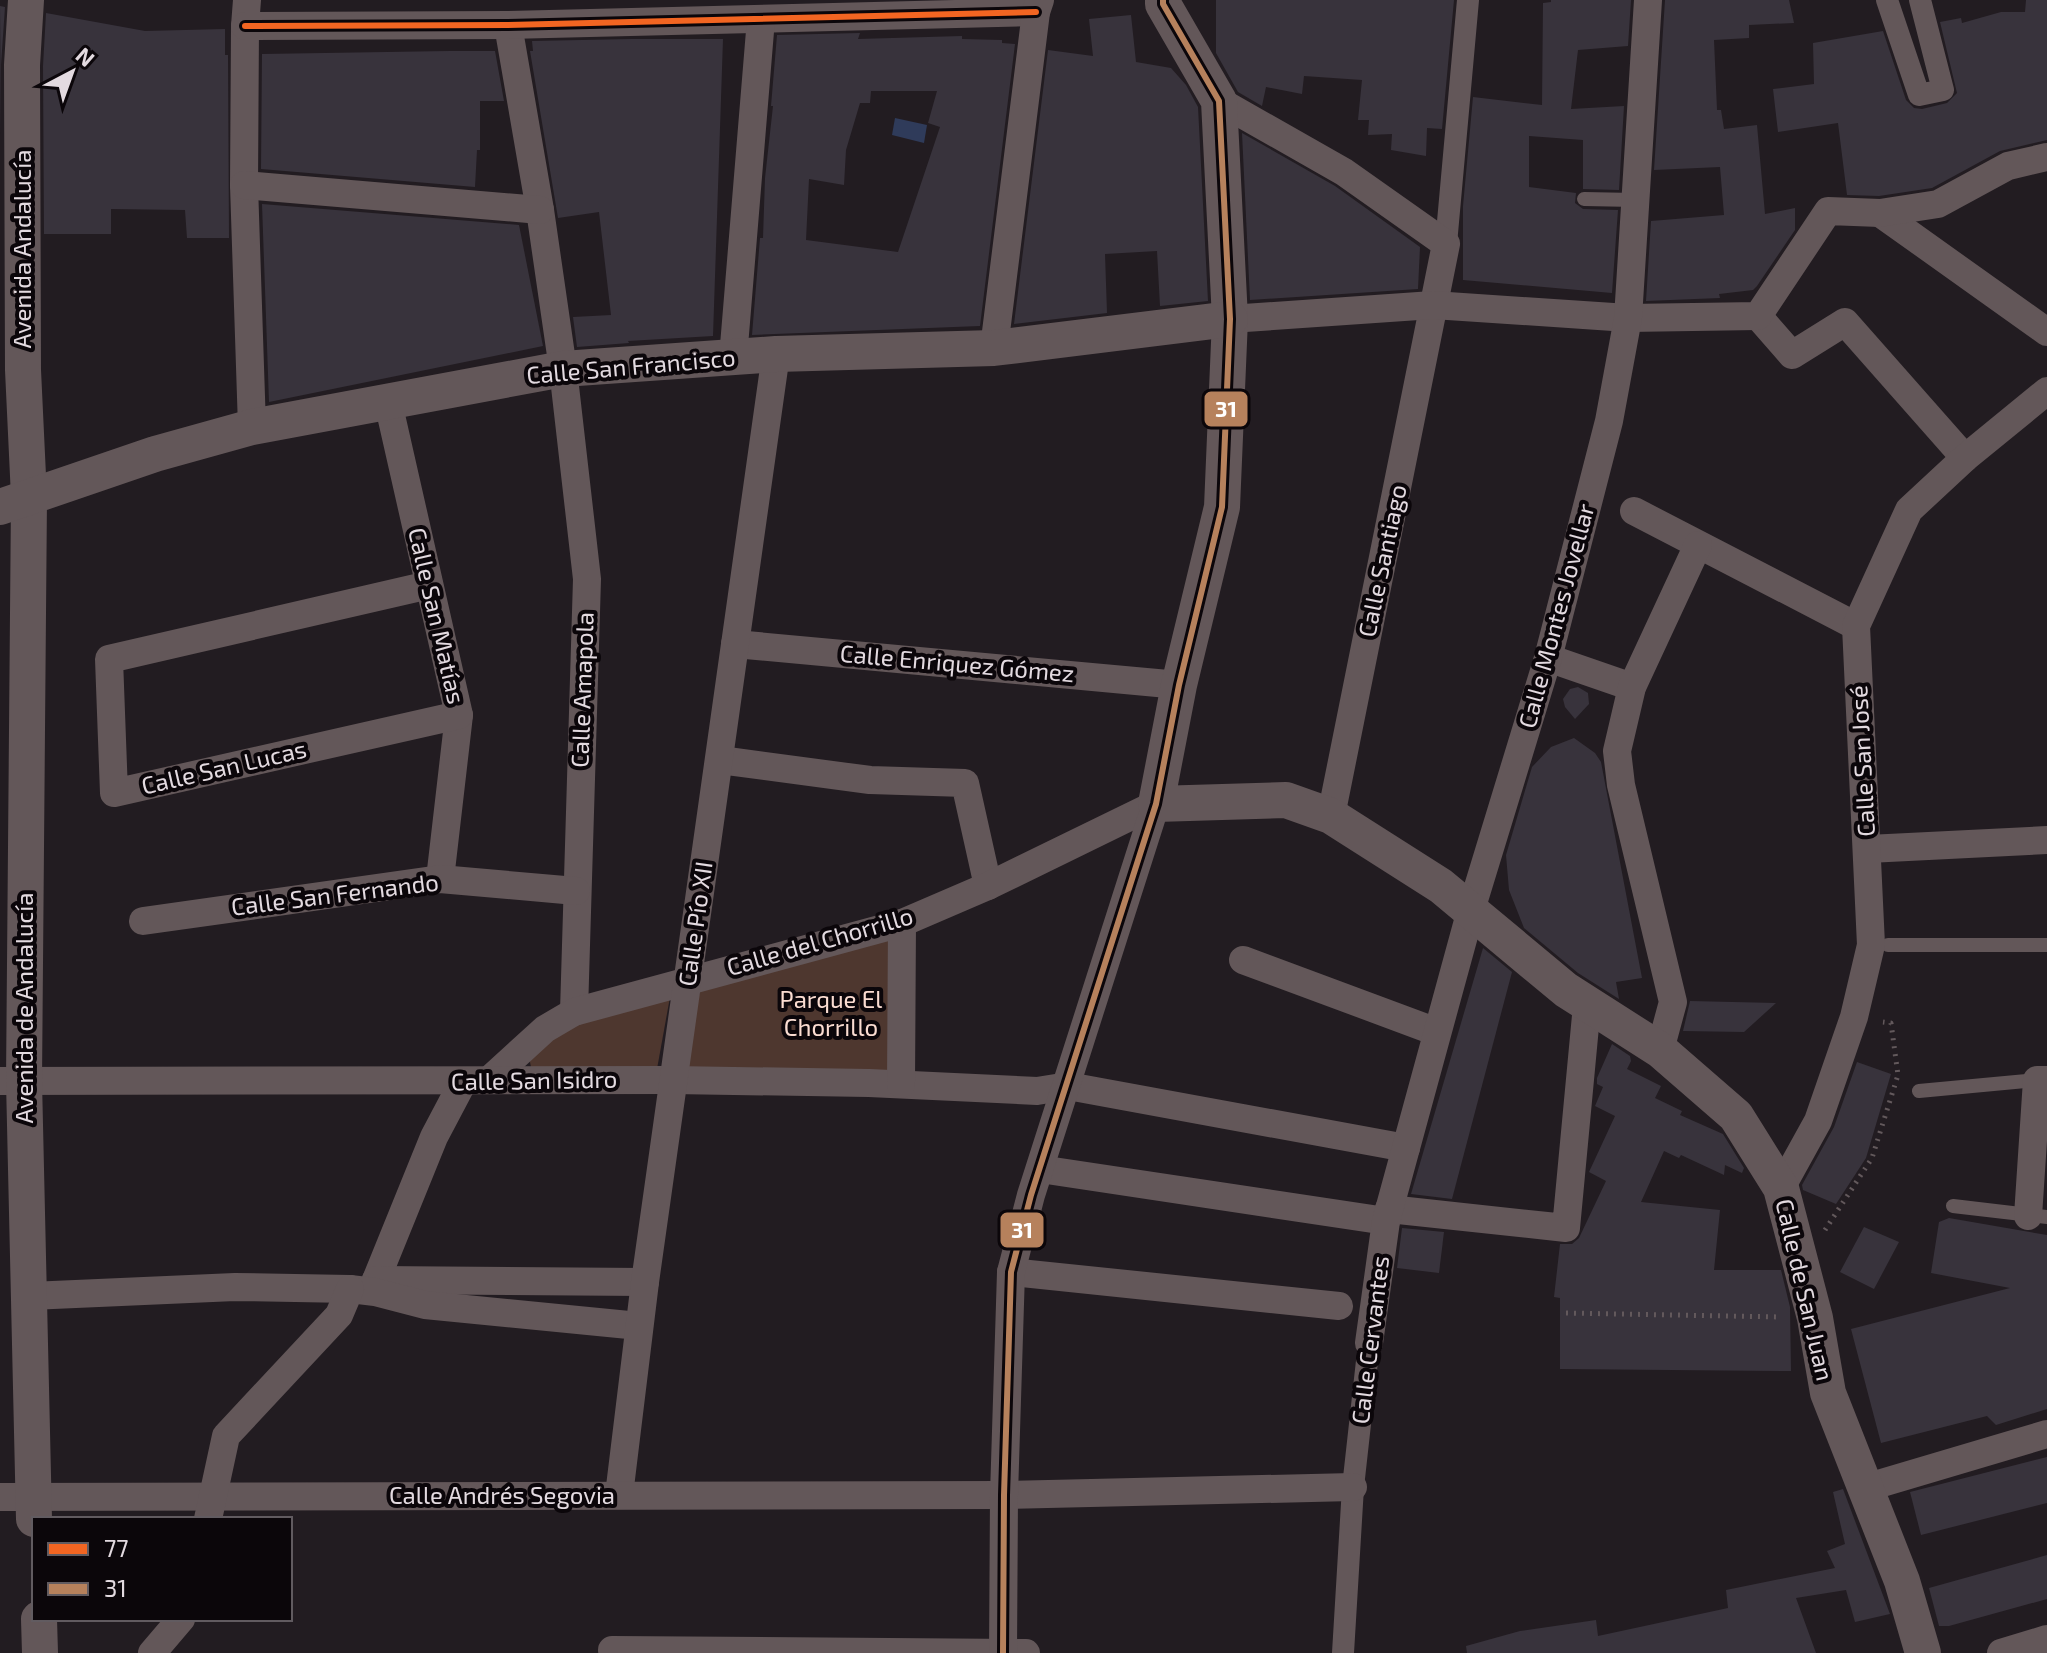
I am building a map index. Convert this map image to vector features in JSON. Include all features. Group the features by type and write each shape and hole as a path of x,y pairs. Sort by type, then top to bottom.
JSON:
{"street":[{"name":"Avenida Andalucía","path":"15,502 12,371 26,0"},
{"path":"612,1650 1011,1652 1004,1495 1011,1272 1040,1169 1156,804 1179,685 1222,507 1230,319 1219,101 1163,0"},
{"path":"1446,244 1468,0"},
{"name":"Calle Montes Jovellar","path":"1471,910 1548,658 1609,421 1628,318 1648,0"},
{"path":"1887,0 1919,95 1943,90 1920,0"},
{"path":"252,427 244,185 246,13 508,25 761,19 1038,6 994,348"},
{"path":"733,358 761,19"},
{"name":"Calle Amapola","path":"508,25 563,369 587,579 574,1012"},
{"path":"1219,101 1344,172 1446,244"},
{"path":"1758,316 1828,211 1880,213 1938,204 2008,166 2047,157"},
{"path":"244,185 540,210"},
{"path":"1880,213 2047,332"},
{"name":"Calle Santiago","path":"1331,816 1446,244"},
{"path":"1230,319 1433,305 1628,318 1758,316 1792,355 1845,322 1965,458"},
{"name":"Calle San Francisco","path":"15,502 155,454 252,427 563,369 776,354 994,348 1230,319"},
{"name":"Calle Pío XII","path":"619,1495 645,1282 776,354"},
{"name":"Calle San José","path":"1781,1188 1818,1121 1854,1017 1871,945 1856,626 1909,510 1965,458 2047,391"},
{"name":"Calle San Matías","path":"388,402 459,715 440,879"},
{"name":"Avenida de Andalucía","path":"15,502 12,1081 30,1296 22,1504"},
{"path":"1634,511 1856,626"},
{"path":"1660,1050 1673,1002 1621,785 1617,751 1632,687 1698,545"},
{"name":"Calle San Lucas","path":"429,585 109,659 114,793 459,715"},
{"name":"Calle Enriquez Gómez","path":"735,644 1179,685"},
{"path":"1548,658 1632,687"},
{"path":"720,760 870,780 965,783 988,886"},
{"name":"Calle de San Juan","path":"1156,804 1286,800 1331,816 1441,886 1587,1005 1660,1050 1736,1116 1781,1188 1815,1318 1828,1393 1902,1581 1923,1653"},
{"name":"Calle del Chorrillo","path":"211,1508 226,1436 367,1287 434,1137 476,1081 507,1061 545,1029 574,1012 902,923 988,886 1156,804"},
{"path":"1868,849 2047,840"},
{"name":"Calle San Fernando","path":"143,921 440,879 576,891"},
{"name":"Calle Cervantes","path":"1343,1653 1353,1487 1369,1343 1388,1215 1471,910"},
{"path":"901,1084 902,923"},
{"path":"1243,960 1437,1032"},
{"path":"1040,1169 1388,1215 1566,1228 1587,1005"},
{"name":"Calle San Isidro","path":"12,1081 673,1080 901,1084 1037,1091 1068,1086 1406,1148"},
{"path":"2037,1216 2042,1080"},
{"path":"1011,1272 1339,1306"},
{"path":"30,1296 235,1287 645,1282"},
{"path":"367,1287 425,1305 639,1326"},
{"path":"1865,1488 2047,1434"},
{"name":"Calle Andrés Segovia","path":"22,1504 211,1508 619,1495 1004,1495 1353,1487"},
{"path":"39,1621 40,1653"},
{"path":"152,1653 179,1621"},
{"path":"2001,1653 2047,1639"}],"lane":[{"path":"1584,199 1635,200"},
{"path":"1888,945 2047,945"},
{"path":"1919,1091 2042,1080"},
{"path":"1953,1206 2037,1216"}],"path":[{"path":"1804,1276 1813,1247 1872,1158 1898,1075 1891,1023 1854,1017"},
{"path":"1566,1313 1815,1318"}],"green space":[{"name":"Parque El Chorrillo","path":"889,939 889,1072 687,1067 700,989"},
{"path":"670,997 657,1069 531,1067 529,1057 582,1019"}],"water":[{"path":"895,118 927,125 924,143 892,135"}],"building":[{"path":"1216,0 1454,0 1442,129 1427,128 1426,156 1391,150 1392,134 1368,135 1369,120 1358,120 1362,80 1304,76 1302,94 1266,87 1262,106 1238,92 1216,53"},
{"path":"1551,0 1631,0 1628,46 1578,50 1571,109 1624,106 1619,190 1583,189 1583,140 1529,136 1529,187 1576,193 1575,203 1583,209 1618,210 1612,293 1463,280 1463,206 1473,97 1542,105 1543,3"},
{"path":"1665,0 1789,0 1794,23 1749,25 1749,38 1714,40 1717,110 1721,110 1724,129 1757,125 1765,214 1795,208 1795,230 1753,290 1719,294 1720,298 1646,301 1651,221 1724,215 1720,167 1654,170"},
{"path":"2026,0 2047,0 2047,140 2000,151 1932,188 1879,196 1847,195 1838,123 1778,132 1773,89 1814,84 1813,43 1883,31 1906,100 1914,108 1922,109 1947,103 1957,93 1940,22 1961,18 1962,23 2001,12 2025,12"},
{"path":"0,6 5,7 1,134"},
{"path":"46,13 145,31 225,29 225,55 228,55 229,238 187,238 185,210 111,209 111,234 44,234 43,66"},
{"path":"1131,15 1136,62 1171,68 1186,85 1198,107 1208,301 1160,306 1157,251 1105,254 1107,313 1014,324 1048,50 1093,56 1089,19"},
{"path":"860,33 858,39 962,36 962,39 1002,40 1002,43 1015,44 980,326 752,335 760,238 763,238 777,35","holes":["871,91 937,91 928,123 940,127 898,252 806,240 809,179 844,185 846,150 860,103 870,103"]},
{"path":"723,39 713,336 577,347 573,317 611,315 599,212 558,218 530,51 533,51 532,41"},
{"path":"495,51 504,101 480,101 480,150 477,150 475,187 261,169 262,54"},
{"path":"1242,133 1335,186 1420,247 1418,289 1250,300"},
{"path":"262,204 519,225 543,346 269,402"},
{"path":"1578,687 1588,693 1589,704 1575,719 1565,707 1563,699 1570,689"},
{"path":"1574,738 1595,753 1601,762 1642,978 1616,982 1619,999 1578,973 1524,928 1509,890 1506,855 1532,767 1551,747"},
{"path":"1483,948 1512,972 1452,1199 1411,1194"},
{"path":"1690,1001 1776,1003 1744,1032 1683,1031"},
{"path":"1612,1044 1630,1056 1627,1069 1661,1086 1655,1098 1682,1111 1680,1115 1723,1134 1744,1168 1742,1173 1725,1165 1724,1175 1681,1155 1679,1158 1664,1151 1641,1202 1720,1210 1714,1270 1781,1270 1790,1307 1791,1371 1560,1369 1560,1298 1554,1297 1560,1244 1572,1244 1579,1238 1606,1181 1589,1172 1615,1116 1595,1106 1603,1087 1597,1084 1597,1078"},
{"path":"1857,1062 1891,1074 1866,1158 1836,1204 1803,1190 1802,1185 1834,1127"},
{"path":"1949,1218 2047,1235 2047,1409 1996,1425 1987,1416 1881,1443 1851,1329 2010,1288 1931,1273 1939,1222"},
{"path":"1864,1227 1899,1242 1874,1289 1840,1272"},
{"path":"1402,1228 1444,1232 1439,1273 1397,1268"},
{"path":"2047,1457 2047,1503 1921,1535 1910,1492"},
{"path":"1843,1489 1890,1614 1855,1622 1846,1590 1796,1598 1816,1653 1467,1653 1466,1646 1520,1631 1596,1620 1598,1636 1728,1608 1726,1590 1835,1568 1827,1551 1845,1544 1833,1492"},
{"path":"2047,1555 2047,1599 1949,1626 1939,1626 1929,1588"}],"transit line":[{"name":"31","path":"1003,1653 1011,1272 1031,1195 1156,804 1179,685 1222,507 1230,319 1219,101 1163,0"},
{"name":"77","path":"245,26 508,25 1036,12"}]}
